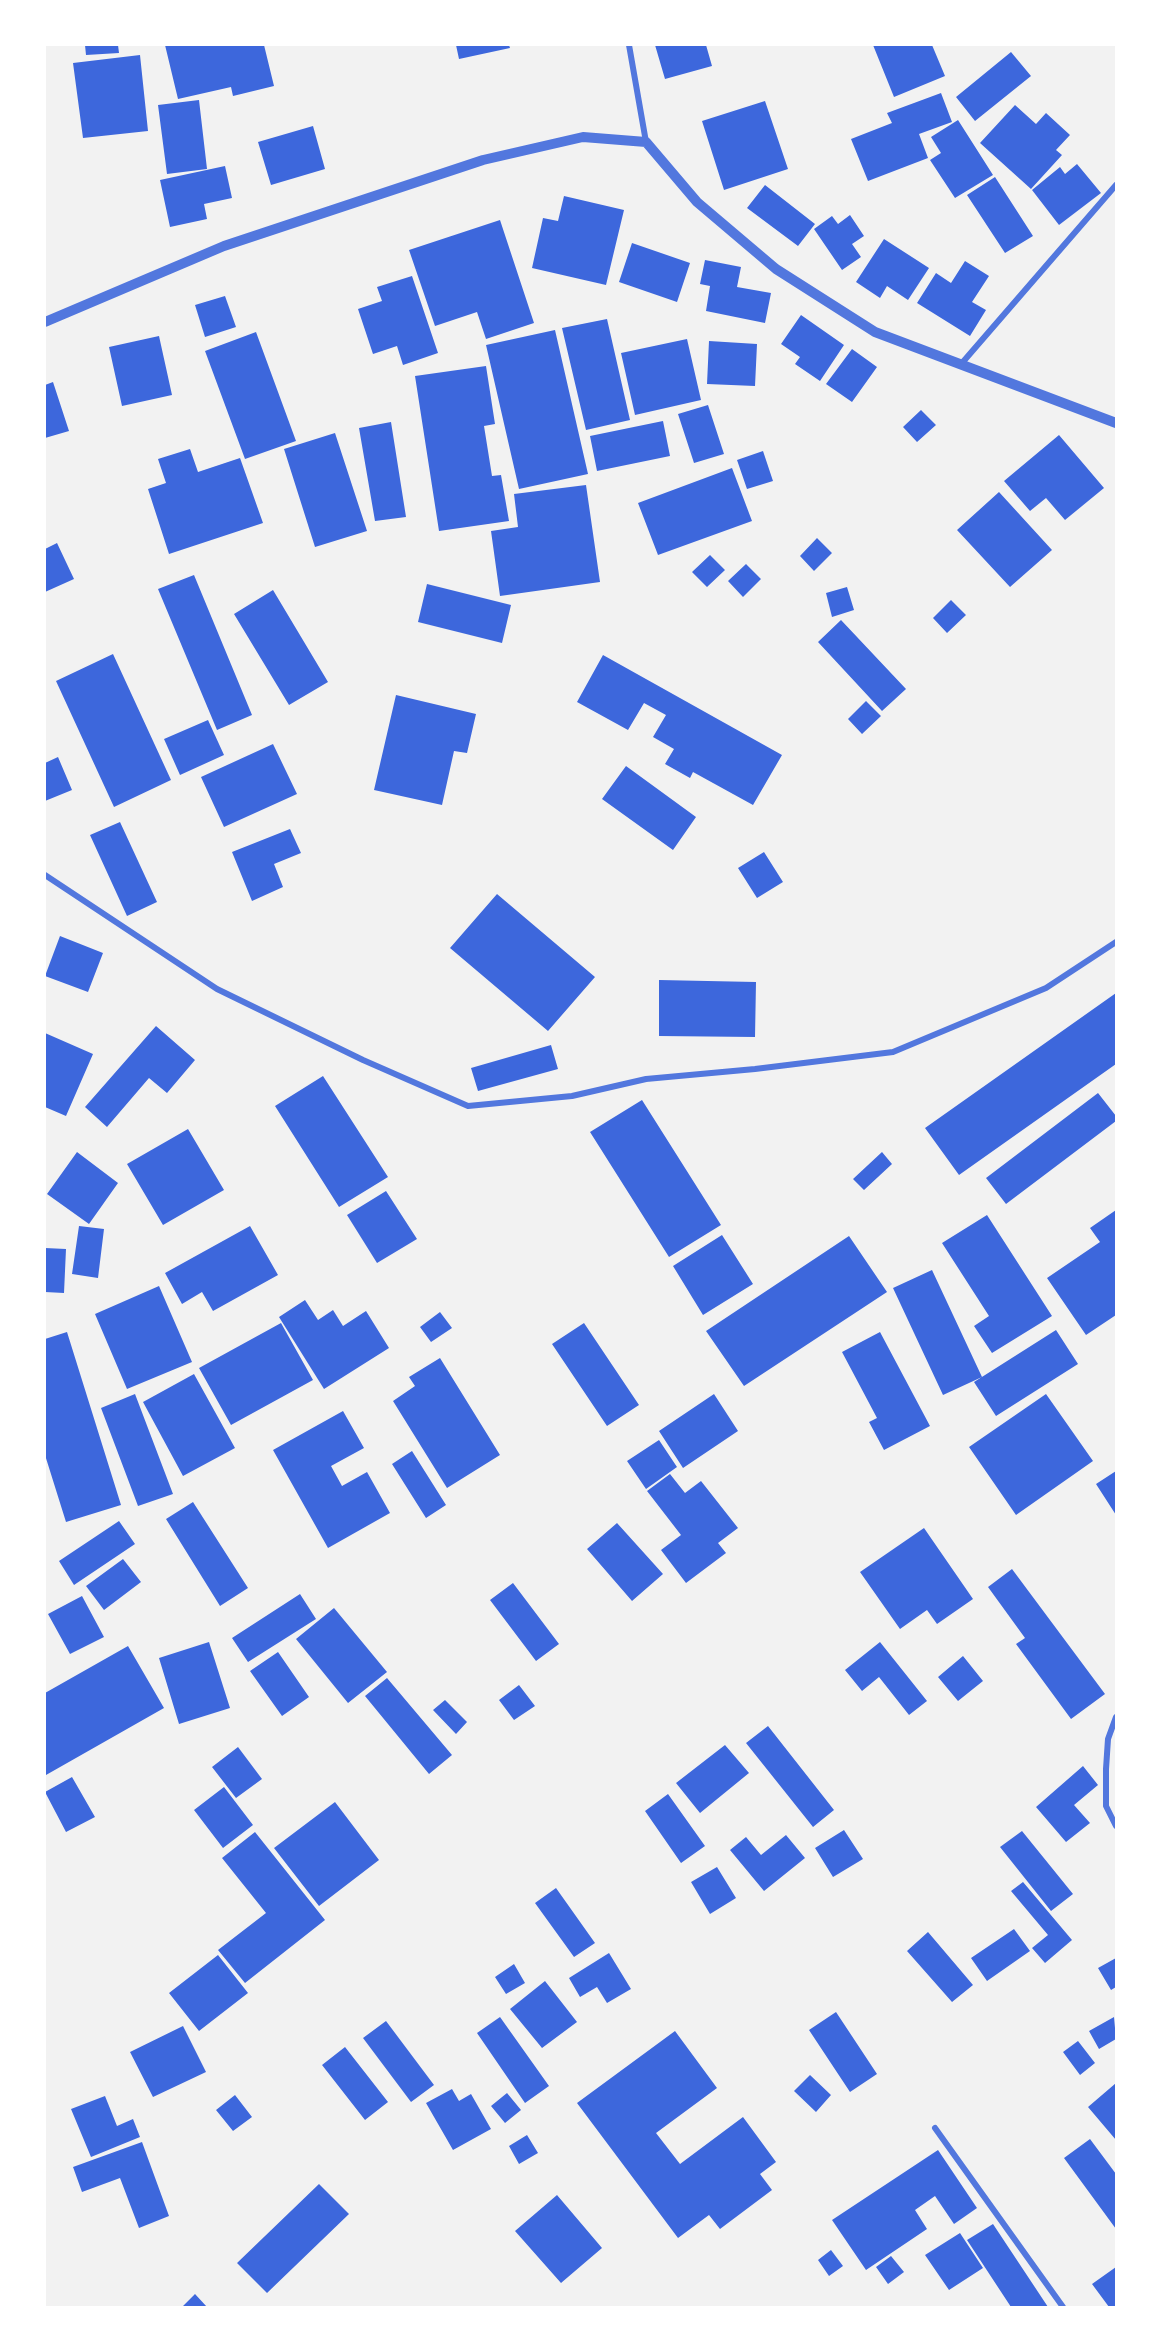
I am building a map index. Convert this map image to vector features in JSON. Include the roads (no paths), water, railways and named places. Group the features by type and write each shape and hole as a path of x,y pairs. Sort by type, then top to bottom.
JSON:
{"street":[{"path":"629,45 646,142 697,202 776,269 875,332 1116,423"},
{"path":"45,322 224,246 483,160 583,137 646,142"},
{"path":"962,363 1116,185"},
{"path":"45,875 217,989 363,1060 468,1106 572,1095 646,1079 755,1070 893,1052 1046,988 1116,942"},
{"path":"1116,1717 1108,1739 1106,1769 1106,1806 1116,1826"},
{"path":"935,2128 1063,2307"}]}
